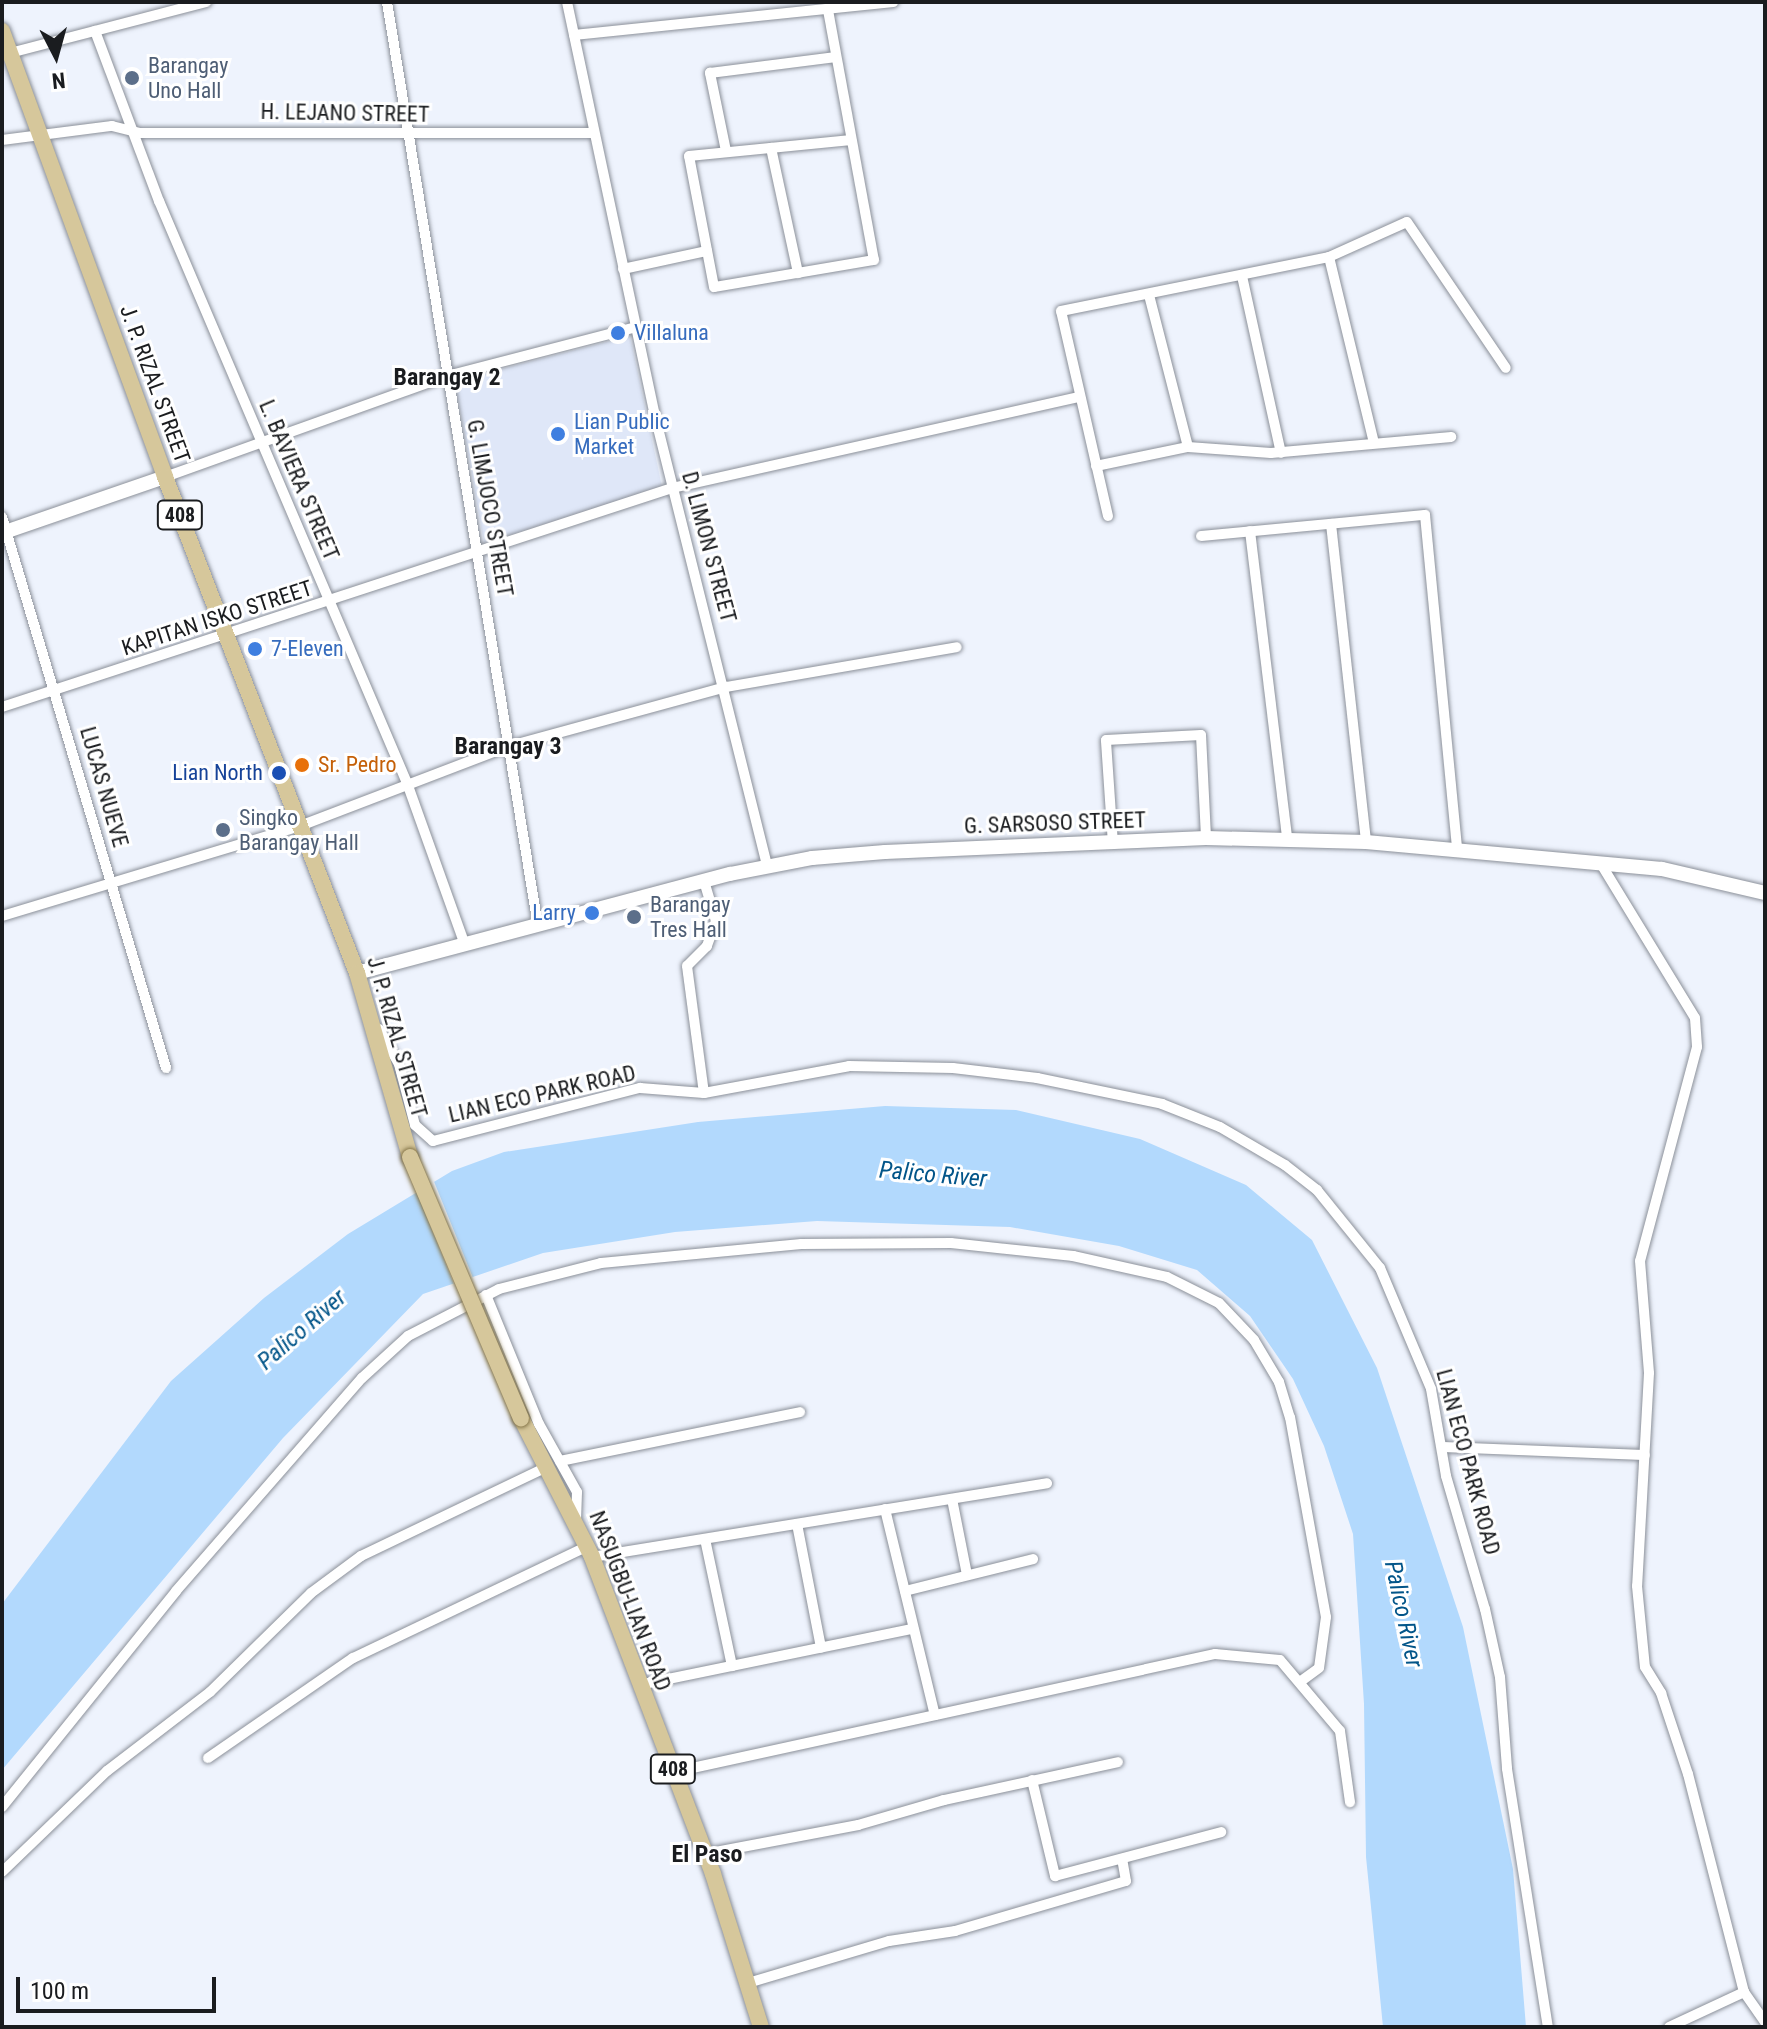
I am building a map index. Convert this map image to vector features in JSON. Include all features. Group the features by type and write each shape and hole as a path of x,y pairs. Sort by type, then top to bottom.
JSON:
{"main road":[{"name":"J. P. RIZAL STREET","path":"2,31 165,477 357,973 373,1019 410,1157"},
{"name":"NASUGBU-LIAN ROAD","path":"410,1157 521,1418 553,1464 590,1551 705,1854 761,2027"}],"street":[{"path":"10,53 206,2"},
{"name":"G. LIMJOCO STREET","path":"387,2 538,926"},
{"name":"D. LIMON STREET","path":"567,2 672,488 726,687 767,866"},
{"path":"574,35 893,2"},
{"path":"828,10 874,260 714,287 689,156 851,140"},
{"name":"L. BAVIERA STREET","path":"95,31 131,129 328,603 407,783 465,945"},
{"path":"726,151 710,73 836,57"},
{"name":"H. LEJANO STREET","path":"2,140 42,138 103,127 409,136 594,133"},
{"path":"771,148 798,273"},
{"path":"1108,516 1061,311 1329,257 1407,222 1506,368"},
{"path":"623,269 707,251"},
{"path":"1329,257 1374,443"},
{"path":"1242,276 1281,453"},
{"path":"1149,295 1188,447"},
{"path":"3,527 165,477 447,376 636,327"},
{"name":"KAPITAN ISKO STREET","path":"2,707 328,603 477,549 672,488 1080,397"},
{"path":"1096,466 1188,447 1281,453 1451,437"},
{"path":"1201,536 1425,515 1457,850"},
{"path":"1331,524 1366,842"},
{"name":"LUCAS NUEVE","path":"3,527 56,691 166,1068"},
{"path":"1250,531 1287,839"},
{"path":"2,916 300,826 510,746 726,687 957,647"},
{"path":"1113,844 1106,740 1201,735 1206,838"},
{"name":"G. SARSOSO STREET","path":"357,973 767,866 885,852 1206,838 1366,842 1662,869 1765,893"},
{"path":"1601,864 1695,1018 1697,1047 1640,1261 1649,1373 1637,1586 1640,1646 1688,1774 1744,1992 1765,2022"},
{"path":"704,881 716,921 707,946 687,966 704,1093"},
{"name":"LIAN ECO PARK ROAD","path":"373,1019 399,1064 415,1125 433,1141 640,1088 704,1093 849,1066 953,1068 1037,1078 1162,1104 1220,1127 1285,1165 1317,1190 1380,1268 1431,1389 1442,1447 1500,1677 1507,1769 1548,2027"},
{"path":"2,1807 176,1591 362,1378 408,1336 486,1295 601,1263 801,1244 951,1243 1073,1256 1167,1277 1219,1303 1254,1340 1279,1382 1290,1417 1326,1617 1319,1668 1300,1682"},
{"path":"486,1295 553,1464"},
{"path":"2,1872 107,1771 210,1692 311,1593 361,1556 553,1464 800,1412"},
{"path":"1442,1447 1645,1455"},
{"path":"208,1758 353,1658 590,1551 705,1539 1047,1483"},
{"path":"952,1499 967,1575"},
{"path":"885,1509 935,1715"},
{"path":"797,1524 821,1648"},
{"path":"705,1539 732,1666"},
{"path":"905,1591 1033,1559"},
{"path":"639,1685 913,1629"},
{"path":"674,1772 1215,1654 1280,1660 1340,1731 1350,1802"},
{"path":"705,1854 858,1825 1032,1780 1118,1762"},
{"path":"1032,1780 1051,1874 1122,1859 1221,1832"},
{"path":"748,1983 889,1941 955,1931 1126,1881 1122,1859"},
{"path":"1669,2027 1744,1992"}],"shaded area":[{"name":"Lian Public Market","path":"630,336 662,487 484,543 455,381"}],"water":[{"name":"Palico River","path":"885,1106 1016,1110 1140,1139 1246,1185 1312,1240 1377,1368 1463,1627 1513,1869 1526,2027 1383,2027 1366,1857 1364,1704 1353,1534 1324,1446 1293,1379 1250,1316 1197,1270 1119,1246 1010,1227 817,1221 675,1232 543,1253 423,1294 283,1438 2,1770 2,1604 171,1381 264,1298 348,1234 452,1171 504,1152 698,1122"}],"pier":[{"path":"433,1179 474,1281 456,1288 414,1186"}],"place":[{"name":"Barangay Uno Hall","path":"132,78"},
{"name":"Villaluna","path":"618,333"},
{"name":"Lian Public Market","path":"558,434"},
{"name":"7-Eleven","path":"255,649"},
{"name":"Sr. Pedro","path":"302,765"},
{"name":"Lian North","path":"279,773"},
{"name":"Singko Barangay Hall","path":"223,830"},
{"name":"Larry","path":"592,913"},
{"name":"Barangay Tres Hall","path":"634,917"}],"district":[{"name":"Barangay 2","path":"447,378"},
{"name":"Barangay 3","path":"508,747"},
{"name":"El Paso","path":"707,1855"}]}
